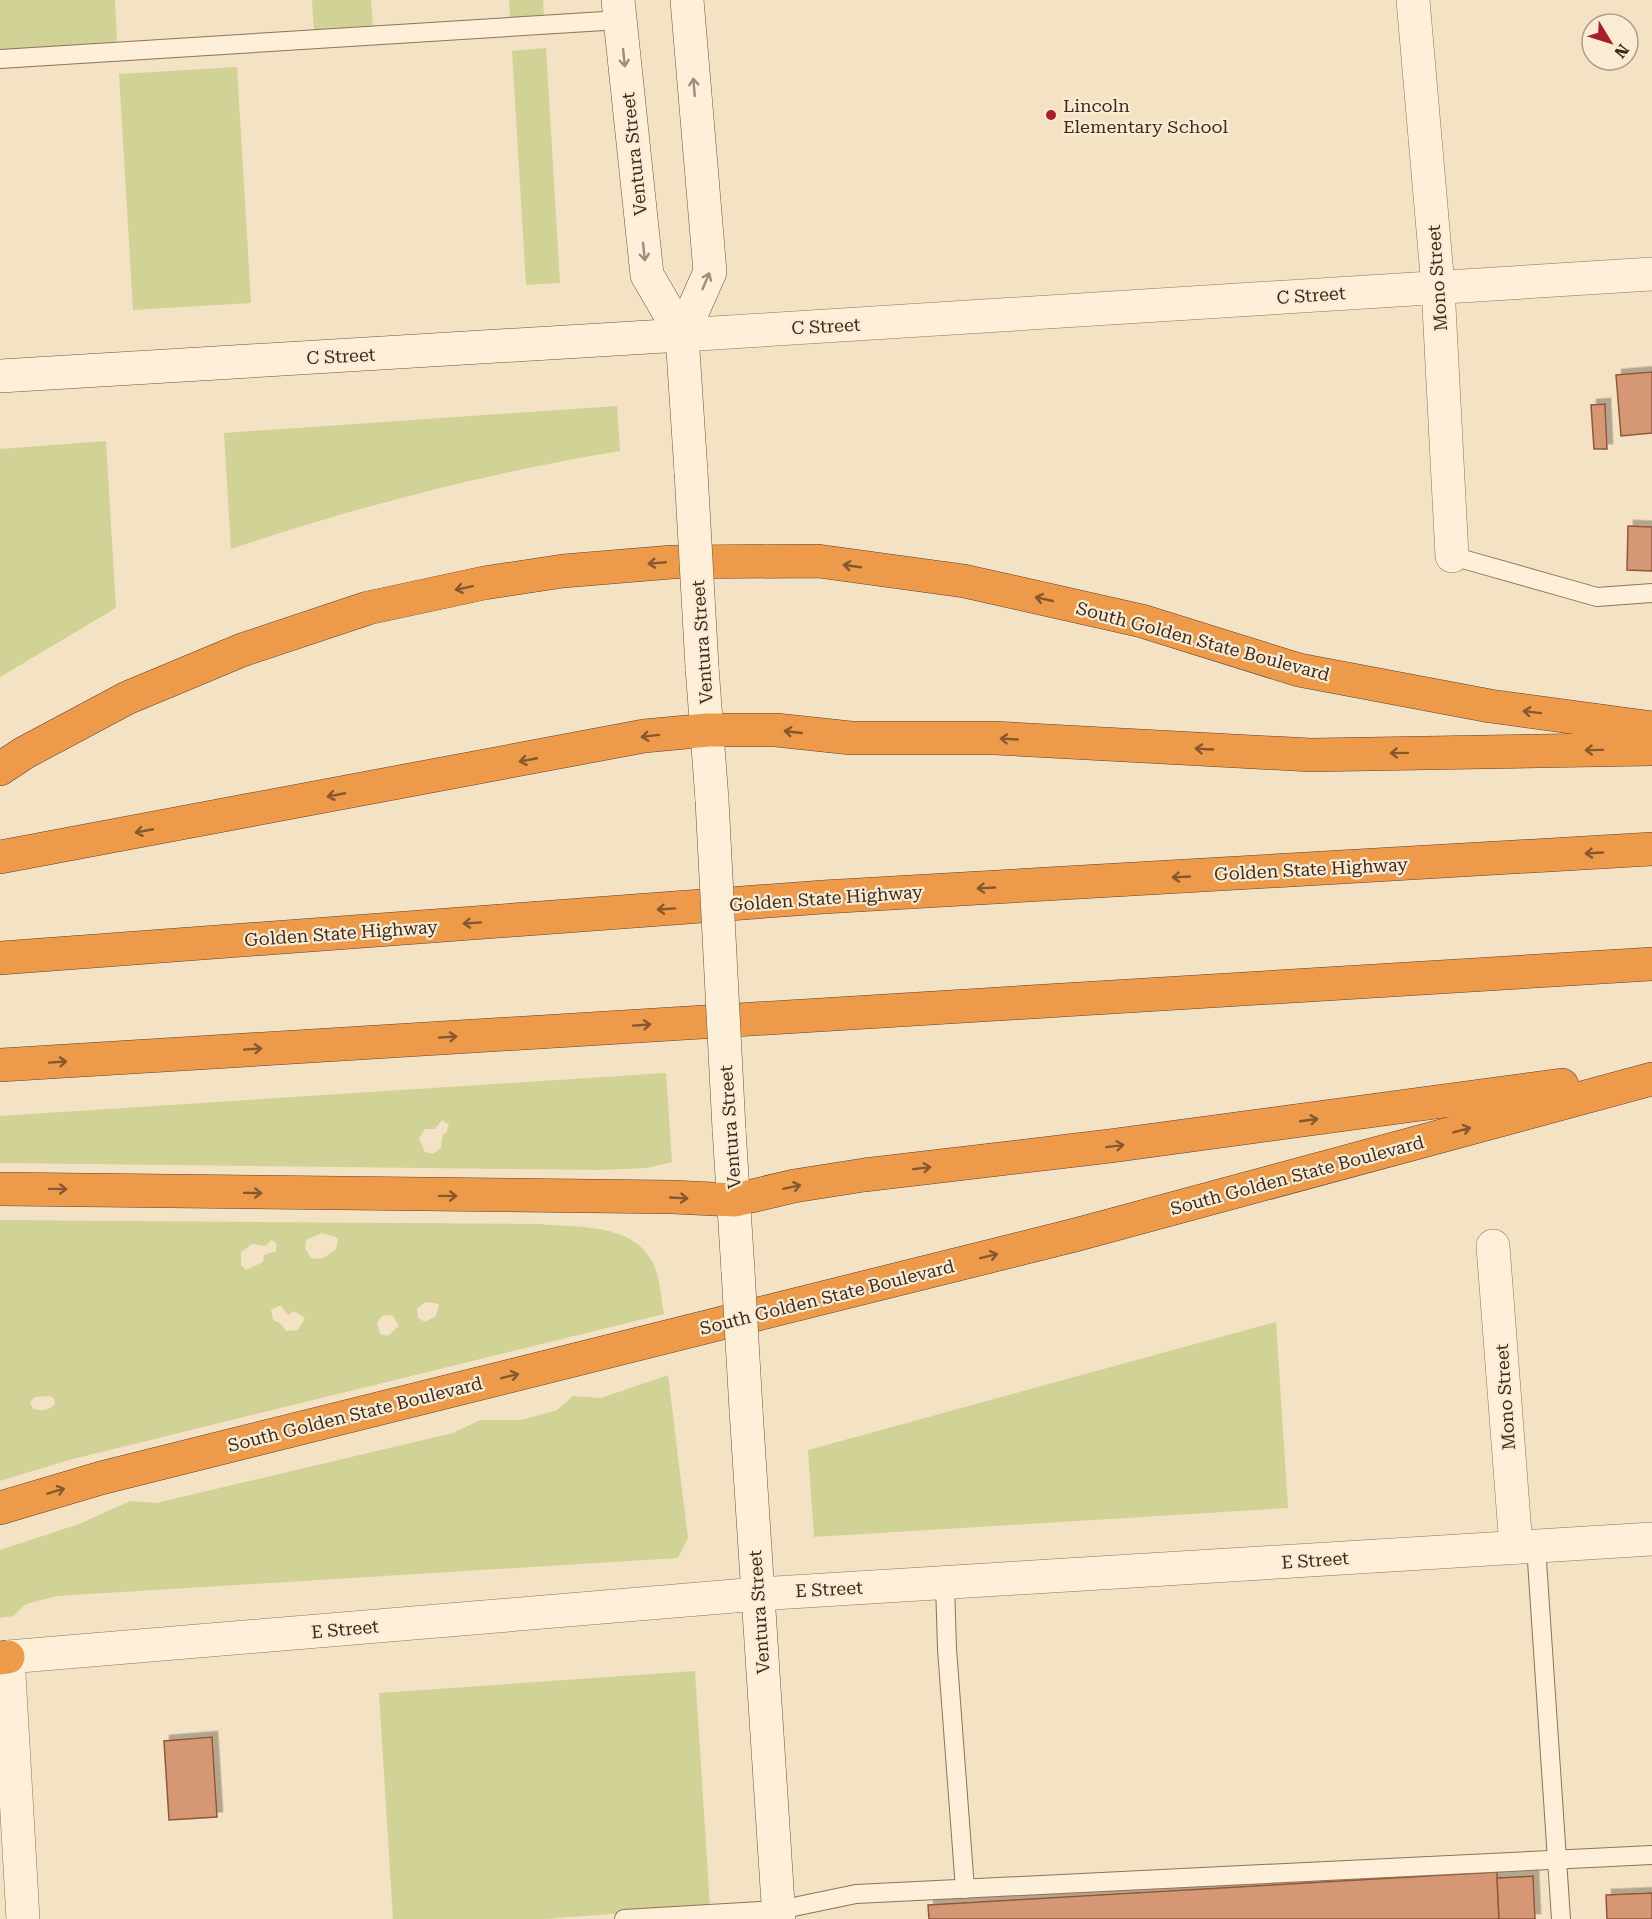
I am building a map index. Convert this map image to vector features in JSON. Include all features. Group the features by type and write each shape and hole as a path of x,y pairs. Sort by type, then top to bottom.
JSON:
{"highway":[{"name":"South Golden State Boulevard","path":"12,761 127,698 242,650 368,608 484,583 562,572 672,562 818,561 964,581 1142,621 1299,670 1490,706 1652,728"},
{"path":"0,857 644,736 708,730 776,730 851,738 994,738 1311,755 1652,749"},
{"name":"Golden State Highway","path":"0,958 823,897 1652,849"},
{"path":"0,1065 1652,964"},
{"path":"0,1189 672,1197 735,1200 794,1186 864,1175 1110,1146 1652,1073"},
{"name":"South Golden State Boulevard","path":"0,1508 113,1475 1075,1235 1652,1079"}],"street":[{"name":"Ventura Street","path":"682,334 710,272 687,0"},
{"name":"Mono Street","path":"1413,0 1438,287 1452,556"},
{"name":"Ventura Street","path":"619,10 647,275 682,334 702,667 708,730 746,1410 779,1915"},
{"name":"C Street","path":"0,376 1652,274"},
{"name":"Mono Street","path":"1493,1246 1526,1547"},
{"name":"E Street","path":"4,1658 758,1594 1652,1539"},
{"path":"4,1658 23,1919"}],"lane":[{"path":"0,59 619,10"},
{"path":"1452,556 1597,597 1652,593"},
{"path":"1526,1547 1561,1919"},
{"path":"945,1582 947,1649 965,1889"},
{"path":"624,1919 779,1915 856,1894 1652,1855"}],"green space":[{"path":"0,0 115,0 117,43 0,50"},
{"path":"312,0 371,0 373,27 314,31"},
{"path":"509,0 543,0 544,17 510,19"},
{"path":"546,48 560,283 526,285 512,51"},
{"path":"237,67 251,303 133,310 119,74"},
{"path":"617,406 620,451 472,480 424,492 231,549 224,433"},
{"path":"106,441 116,608 0,677 0,449"},
{"path":"666,1073 672,1162 647,1168 599,1170 0,1163 0,1116","holes":["442,1120 449,1125 446,1133 443,1134 441,1148 433,1154 425,1152 419,1138 425,1129 435,1129"]},
{"path":"0,1220 539,1224 587,1227 619,1234 633,1241 645,1251 656,1271 664,1314 69,1460 0,1481","holes":["322,1233 338,1238 336,1250 321,1259 311,1258 305,1248 306,1240","271,1240 277,1244 276,1251 264,1255 263,1262 246,1270 241,1265 241,1252 252,1244 266,1246","426,1302 439,1304 436,1316 425,1322 418,1318 417,1308","281,1305 288,1315 294,1311 305,1318 298,1330 286,1331 281,1324 273,1320 271,1310","392,1315 399,1326 388,1336 380,1334 377,1323 382,1316","48,1396 54,1398 55,1404 48,1409 40,1410 33,1409 30,1402 35,1397"]},
{"path":"1276,1322 1288,1508 814,1537 808,1450"},
{"path":"668,1375 688,1538 678,1558 57,1596 26,1604 13,1616 0,1618 0,1550 79,1524 130,1501 156,1503 453,1433 480,1420 521,1420 557,1410 573,1396 601,1398"},
{"path":"695,1671 710,1907 543,1919 393,1919 379,1693"}],"building":[{"path":"1652,372 1652,433 1621,436 1616,375"},
{"path":"1605,404 1607,449 1594,449 1591,405"},
{"path":"1628,526 1652,527 1652,571 1627,570"},
{"path":"212,1737 217,1817 169,1820 164,1741"},
{"path":"1497,1872 1499,1919 929,1919 928,1905"},
{"path":"1533,1876 1535,1919 1499,1919 1497,1878"},
{"path":"1652,1893 1652,1919 1607,1919 1606,1895"}],"place":[{"name":"Lincoln Elementary School","path":"1051,115"}]}
